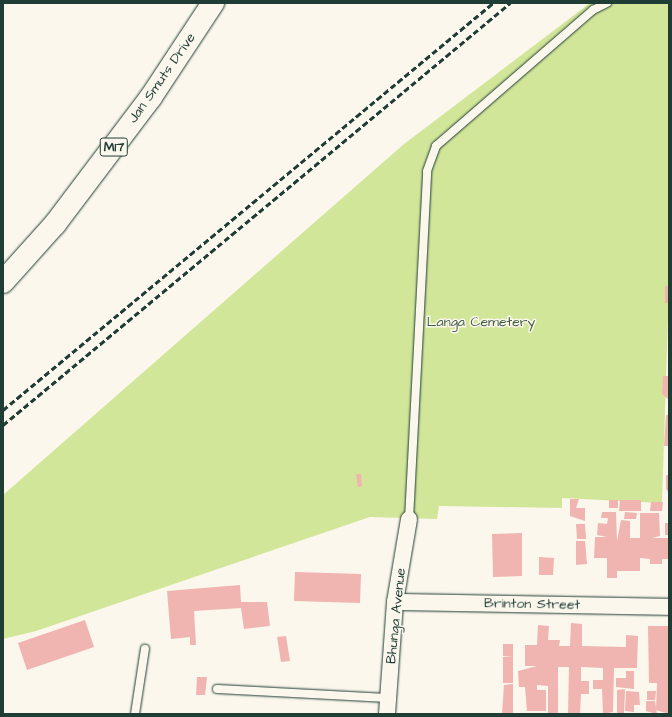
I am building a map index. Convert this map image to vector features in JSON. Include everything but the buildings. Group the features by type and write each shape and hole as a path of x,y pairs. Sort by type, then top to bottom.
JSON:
{"main road":[{"name":"Jan Smuts Drive","path":"3,282 55,224 147,104 213,3"}],"street":[{"name":"Bhunga Avenue","path":"388,706 395,602 408,519"},
{"name":"Brinton Street","path":"395,602 669,607"}],"lane":[{"path":"408,519 427,171 436,146 593,10 607,3"},
{"path":"135,714 145,649"},
{"path":"217,689 388,706"}],"green space":[{"name":"Langa Cemetery","path":"590,3 669,3 669,286 662,503 562,498 562,508 439,506 437,519 370,517 36,631 3,639 3,495 404,144"}],"railway":[{"path":"3,410 493,3"},
{"path":"3,425 510,3"}]}
